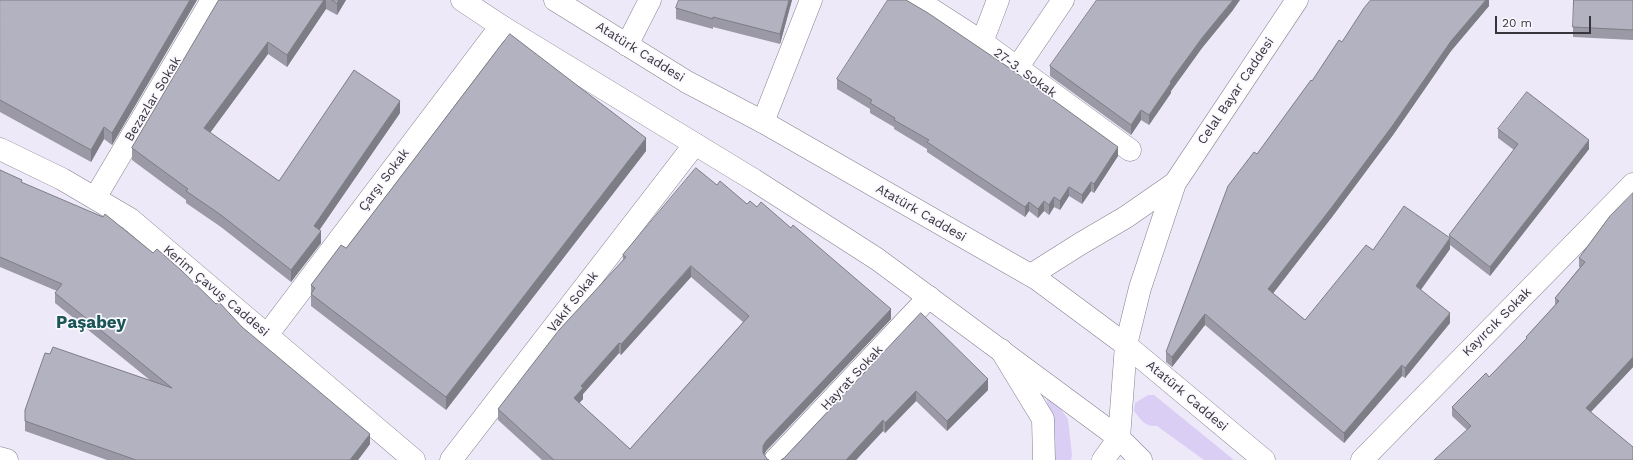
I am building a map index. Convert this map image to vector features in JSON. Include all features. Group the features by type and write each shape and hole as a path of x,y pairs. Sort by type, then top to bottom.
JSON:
{"street":[{"name":"Bezazlar Sokak","path":"95,198 212,0"},
{"path":"462,0 501,26 754,180 877,259 1118,438 1141,460"},
{"name":"Atatürk Caddesi","path":"555,0 687,82 763,122 1031,275 1126,345 1264,460"},
{"path":"627,45 650,0"},
{"path":"763,122 811,0"},
{"name":"27-3. Sokak","path":"917,0 982,42 1130,150"},
{"path":"982,42 998,0"},
{"path":"1017,68 1063,0"},
{"name":"Celal Bayar Caddesi","path":"1175,182 1298,0"},
{"name":"Çarşı Sokak","path":"267,335 501,26"},
{"name":"Vakıf Sokak","path":"451,460 695,144"},
{"name":"Kerim Çavuş Caddesi","path":"0,149 62,179 130,219 414,460"},
{"path":"1031,275 1126,217 1175,182"},
{"path":"1103,460 1118,438 1126,345 1140,288 1175,182"},
{"name":"Kayırcık Sokak","path":"1362,460 1633,184"},
{"name":"Hayrat Sokak","path":"774,460 929,297"},
{"path":"1000,349 1043,419 1044,460"},
{"path":"0,458 7,460"}],"shaded area":[{"path":"1045,388 1068,419 1072,455 1071,460 1053,460 1053,442"},
{"path":"1148,395 1154,395 1234,460 1204,460 1157,426 1146,424 1134,411 1135,403"}],"building":[{"path":"0,0 190,0 112,133 104,127 91,150 0,100"},
{"path":"219,0 324,0 287,55 268,42 204,128 279,181 354,70 400,101 314,226 321,231 291,270 221,215 186,191 188,189 132,148"},
{"path":"332,0 339,0 337,3"},
{"path":"679,0 789,0 780,34 713,17 713,19 676,8"},
{"path":"888,0 906,0 928,13 1008,67 1118,147 1094,184 1091,182 1082,195 1069,187 1060,201 1054,197 1049,205 1044,201 1038,209 1029,202 1025,207 927,142 929,140 894,120 895,118 870,103 872,100 837,79"},
{"path":"1097,0 1233,0 1202,38 1170,82 1171,83 1149,115 1141,110 1131,125 1050,66"},
{"path":"1371,0 1486,0 1451,41 1393,125 1268,289 1305,320 1366,245 1373,250 1404,206 1450,238 1416,286 1450,313 1405,368 1402,365 1344,433 1205,314 1172,357 1166,352 1228,186 1254,152 1257,154 1311,80 1312,81 1339,40 1342,42 1364,8"},
{"path":"1574,0 1633,0 1633,30 1573,27"},
{"path":"510,34 646,138 446,397 311,294 315,288 311,285 341,245 346,248"},
{"path":"1527,92 1589,140 1490,267 1449,235 1518,144 1498,129"},
{"path":"696,168 717,185 720,181 747,204 750,201 757,207 761,202 791,228 793,225 891,309 766,441 763,446 763,453 769,460 554,460 498,409 559,330 626,257 623,255","holes":["691,266 749,316 630,449 574,398 583,388 581,386 619,343 621,344"]},
{"path":"0,170 22,180 21,182 103,217 105,214 153,253 157,249 216,304 219,302 242,327 370,434 350,460 136,460 25,421 25,410 45,353 50,354 53,347 172,388 55,293 62,284 0,257"},
{"path":"1633,193 1633,357 1586,408 1633,447 1633,460 1434,460 1471,426 1452,407 1486,373 1489,377 1527,338 1526,337 1559,301 1555,298 1585,262 1579,258 1610,216"},
{"path":"921,313 988,379 947,421 916,391 885,423 883,420 846,460 781,460 784,458"}],"district":[{"name":"Paşabey","path":"91,323"}]}
